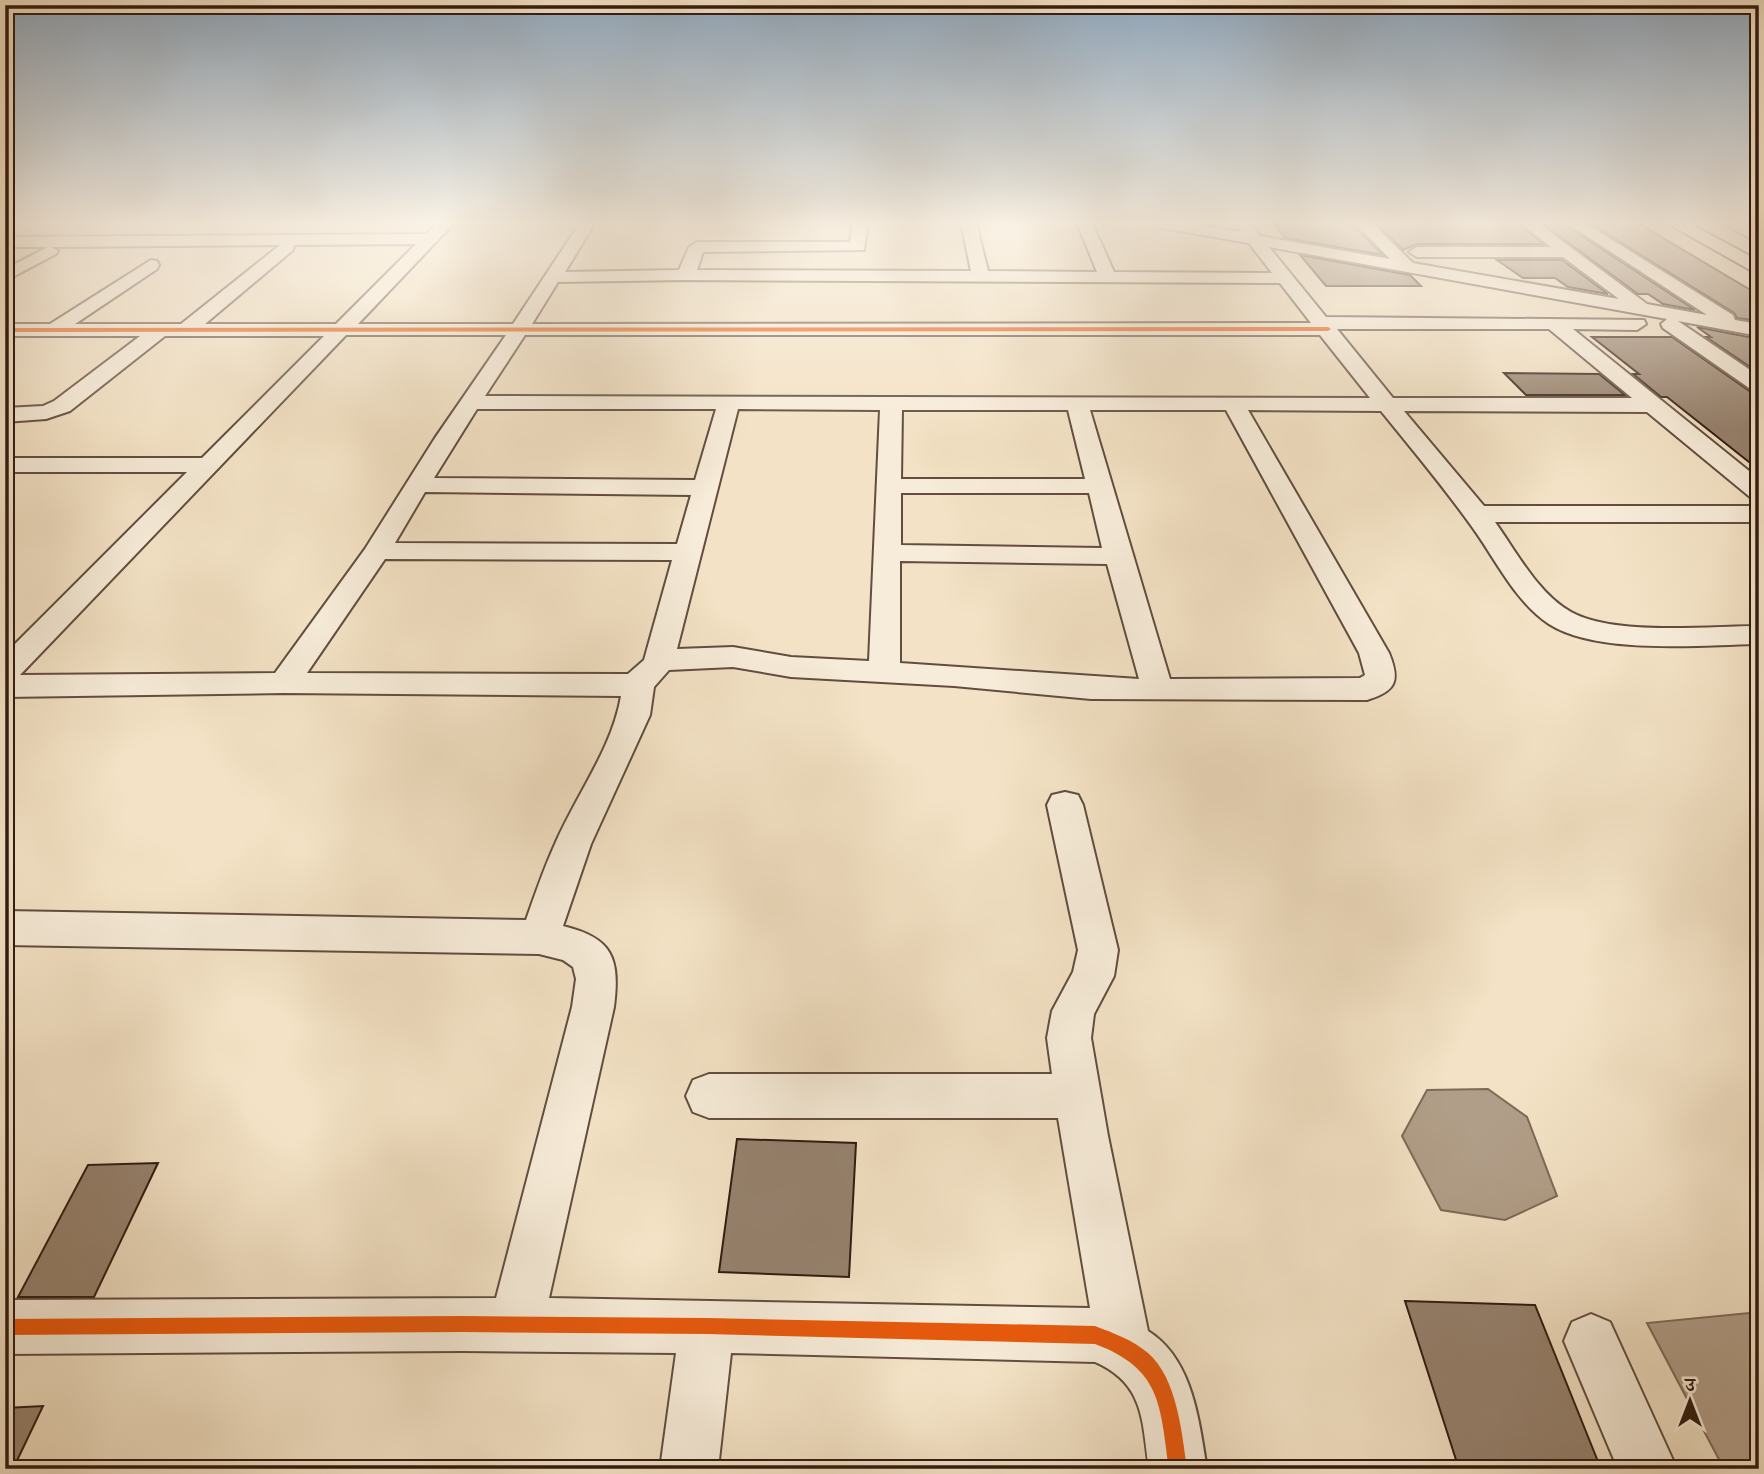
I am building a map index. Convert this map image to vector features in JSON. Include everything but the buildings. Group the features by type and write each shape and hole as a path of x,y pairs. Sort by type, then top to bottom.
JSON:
{"street":[{"path":"54,330 111,292"},
{"path":"186,330 233,292"},
{"path":"5,672 377,292"},
{"path":"284,683 377,551 470,402 544,292"},
{"path":"1296,292 1476,514 1543,604 1560,618 1581,627 1607,633 1759,635"},
{"path":"1546,292 1759,330"},
{"path":"1621,292 1644,310"},
{"path":"1683,292 1737,326"},
{"path":"5,330 338,331 1670,324 1702,320"},
{"path":"1554,324 1759,492"},
{"path":"1670,324 1759,386"},
{"path":"5,415 46,412 62,406 160,330"},
{"path":"470,402 1651,405"},
{"path":"1077,403 1158,690"},
{"path":"539,937 573,844 630,725 649,672 706,488 728,404"},
{"path":"884,671 891,404"},
{"path":"5,686 284,683 618,687 649,672 733,657 791,667 884,671 1091,688 1314,692 1367,689 1380,680 1381,672 1374,653 1233,404"},
{"path":"5,465 209,465"},
{"path":"417,485 706,488"},
{"path":"889,486 1099,486"},
{"path":"1476,514 1759,514"},
{"path":"377,551 687,552"},
{"path":"887,553 1118,556"},
{"path":"1065,805 1098,950 1094,976 1073,1011 1069,1038 1077,1096 1124,1345"},
{"path":"5,928 539,937 574,946 592,957 597,979 593,1007 516,1325"},
{"path":"709,1096 1077,1096"},
{"path":"689,1469 707,1326"},
{"path":"5,1327 707,1326 1095,1335 1124,1345 1154,1373 1169,1419 1178,1469"},
{"path":"1591,1341 1648,1469"}],"shaded area":[{"path":"1488,1089 1527,1117 1557,1196 1505,1220 1441,1210 1402,1136 1427,1090"},
{"path":"1759,1312 1759,1469 1724,1469 1647,1323"}],"cycle path":[{"path":"5,330 1328,329"},
{"path":"5,1327 462,1324 707,1326 1095,1335 1135,1354 1154,1373 1167,1406 1178,1469"}]}
